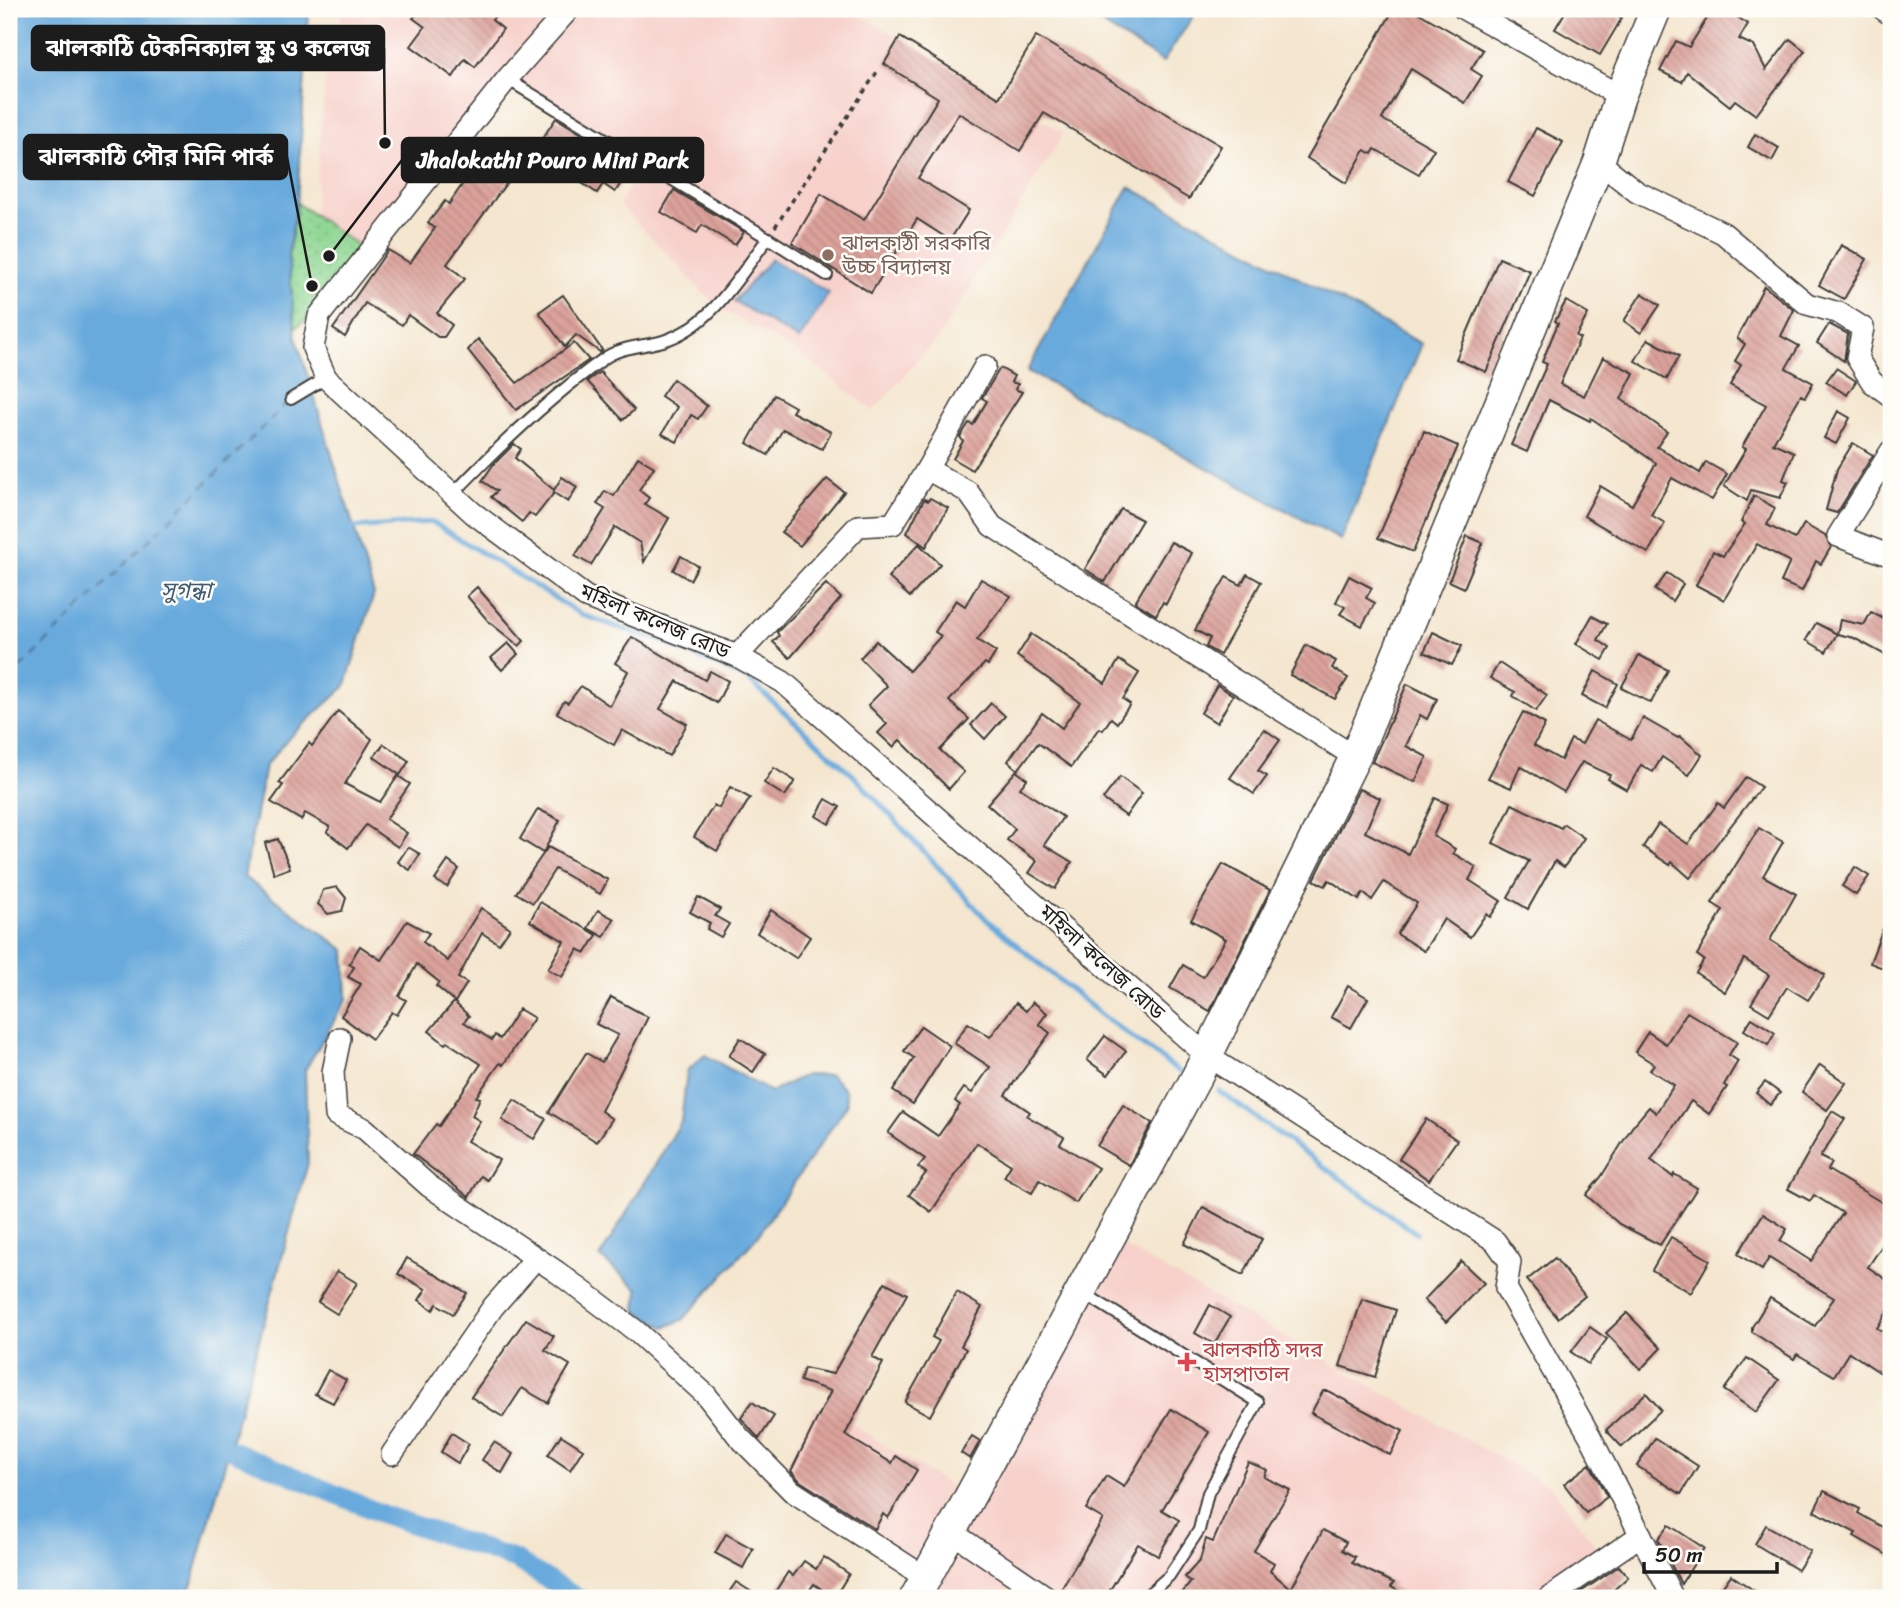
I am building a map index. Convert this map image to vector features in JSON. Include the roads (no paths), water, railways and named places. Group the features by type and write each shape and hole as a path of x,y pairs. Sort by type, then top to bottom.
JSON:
{"main road":[{"path":"920,1588 1206,1055 1354,757 1599,162 1620,96 1656,9"}],"street":[{"name":"মহিলা কলেজ রোড","path":"569,9 507,79 319,316 313,348 326,378 473,513 586,597 737,656 783,682 1206,1055 1494,1241 1510,1262 1506,1288 1641,1535 1672,1598"},
{"path":"1464,9 1620,96"},
{"path":"1883,9 1891,15"},
{"path":"1599,162 1637,192 1723,233 1807,304 1839,313 1863,328 1857,358 1871,382 1891,396"},
{"path":"737,656 858,526 893,524 985,366"},
{"path":"1891,451 1838,536 1891,556"},
{"path":"927,469 968,492 992,526 1354,757"},
{"path":"340,1038 333,1072 336,1115 365,1129 429,1186 536,1258 673,1362 792,1491 920,1588"},
{"path":"392,1454 493,1307 536,1258"},
{"path":"950,1531 1048,1598"},
{"path":"1549,1598 1641,1535"}],"lane":[{"path":"507,79 827,275"},
{"path":"454,493 510,435 604,358 629,347 662,341 697,326 768,238"},
{"path":"291,399 326,378"},
{"path":"1080,1290 1258,1402 1208,1493 1199,1530 1170,1576 1144,1598"}],"water":[{"name":"সুগন্ধা","path":"9,9 309,9 297,203 288,255 296,337 374,594 345,687 289,738 265,766 244,877 345,950 347,999 305,1070 308,1163 188,1598 9,1598"},
{"path":"1078,9 1198,9 1163,62"},
{"path":"1129,187 1422,344 1341,540 1027,371"},
{"path":"771,259 829,293 799,340 734,301"},
{"path":"705,1055 771,1092 805,1075 831,1075 845,1090 847,1105 757,1237 683,1320 665,1327 636,1311 638,1289 600,1257 681,1122 687,1071"}],"waterway":[{"path":"352,528 432,522 582,615 665,643 748,679 854,776 988,921 1104,1017 1180,1072"},
{"path":"1219,1091 1416,1233"},
{"path":"232,1450 382,1514 516,1560 578,1598"}],"place":[{"name":"ঝালকাঠি টেকনিক্যাল স্কুল ও কলেজ","path":"385,143"},
{"name":"ঝালকাঠী সরকারি উচ্চ বিদ্যালয়","path":"828,255"},
{"name":"Jhalokathi Pouro Mini Park","path":"329,256"},
{"name":"ঝালকাঠি পৌর মিনি পার্ক","path":"312,286"},
{"name":"ঝালকাঠি সদর হাসপাতাল","path":"1187,1362"}]}
